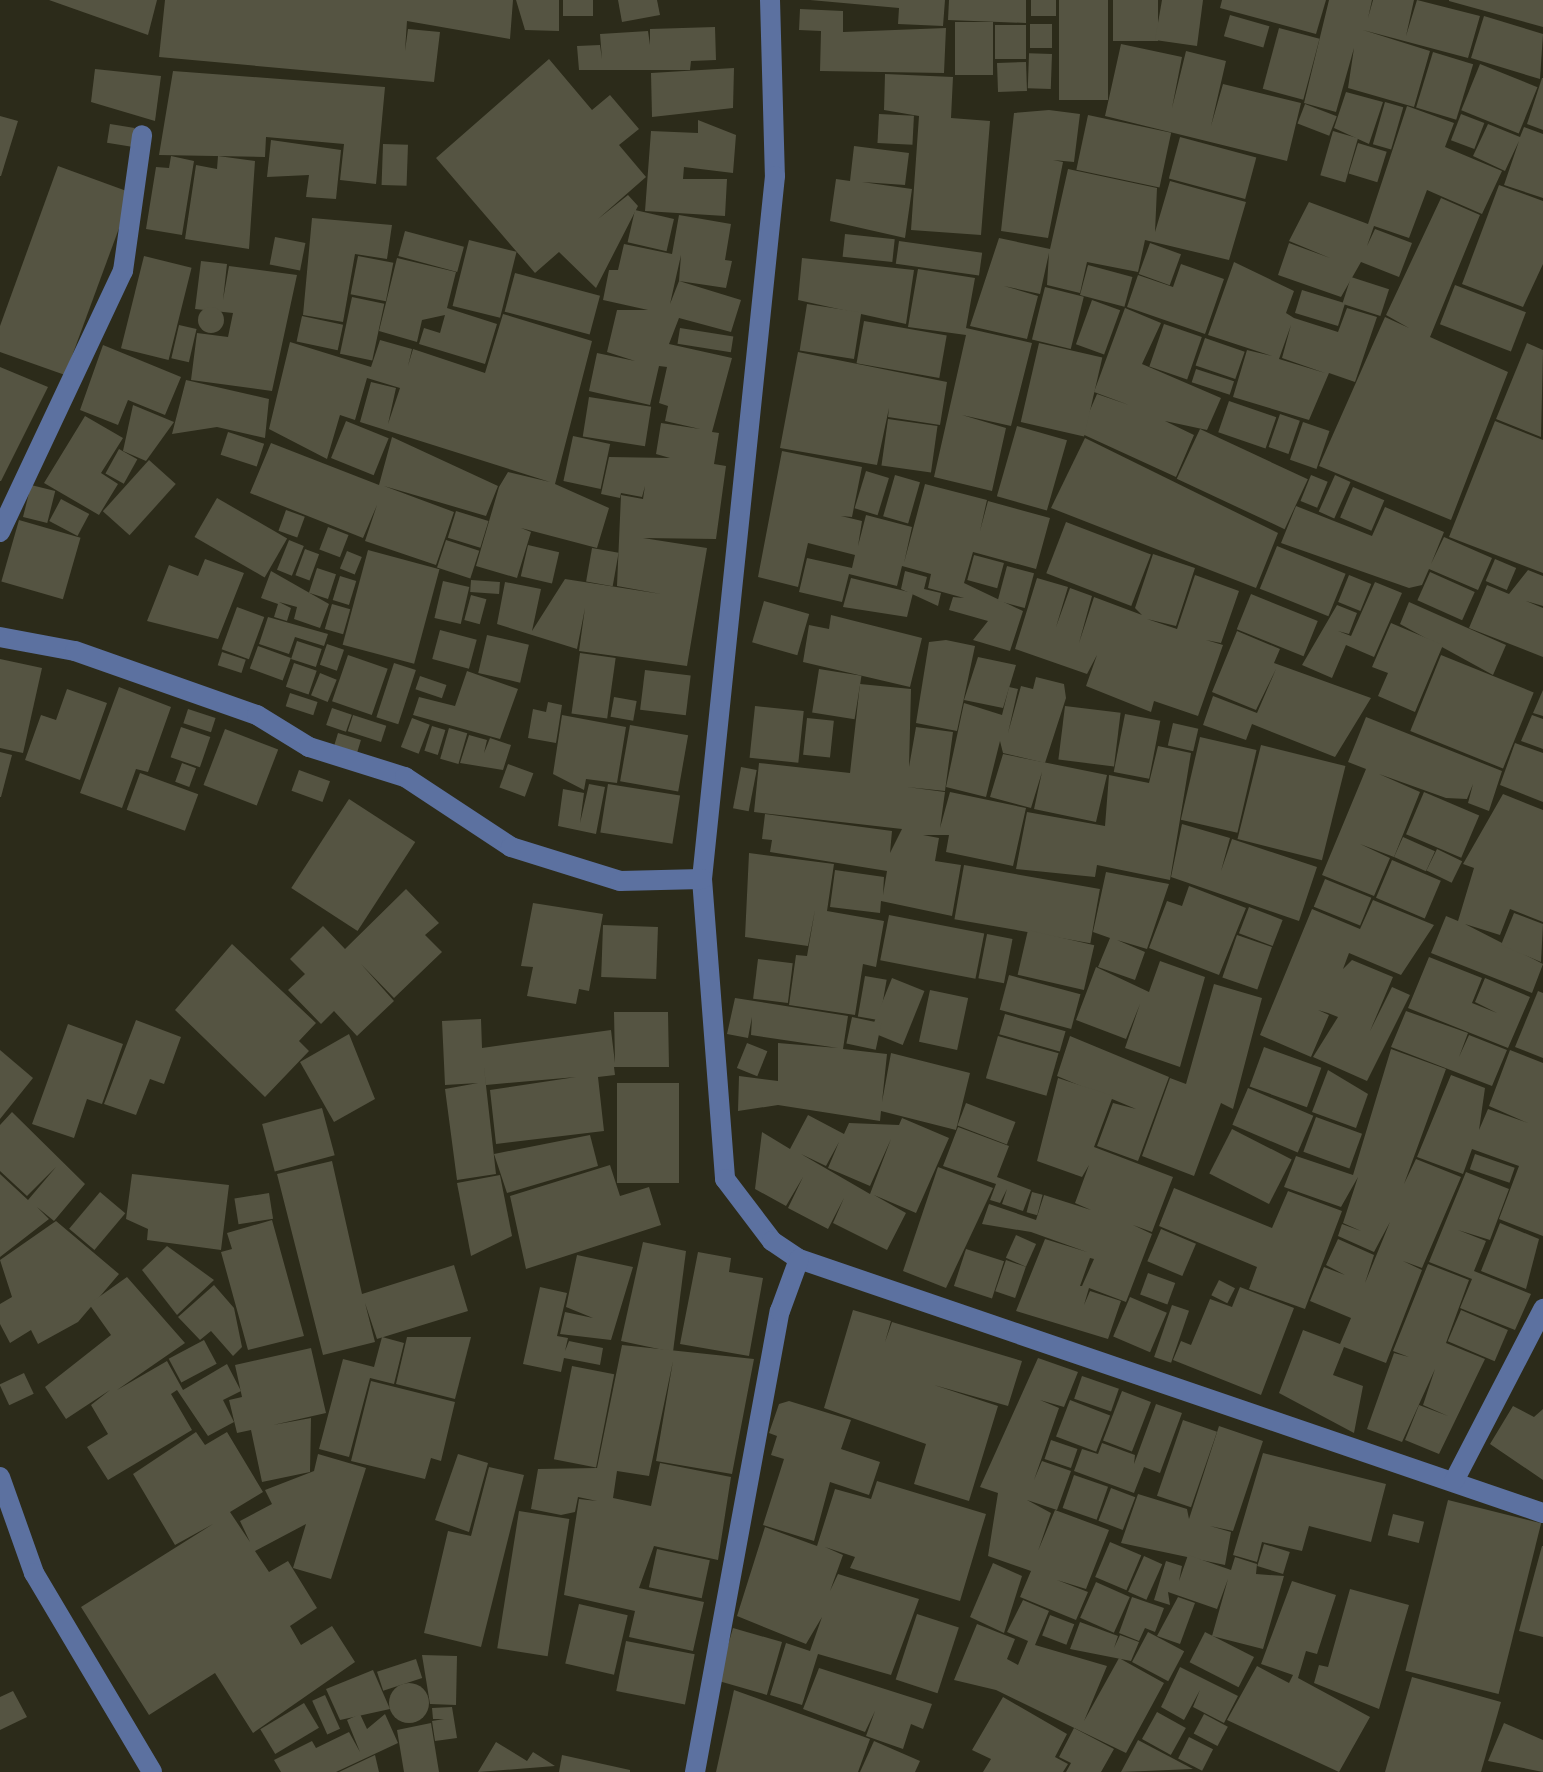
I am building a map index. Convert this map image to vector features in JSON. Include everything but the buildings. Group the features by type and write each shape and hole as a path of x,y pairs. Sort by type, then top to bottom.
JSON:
{"street":[{"path":"770,0 775,176 702,879 724,1180 772,1241 799,1259 1543,1513"},
{"path":"0,532 122,272 142,135"},
{"path":"0,638 75,651 257,715 309,747 405,777 511,846 620,881 702,879"},
{"path":"695,1772 780,1311 799,1259"},
{"path":"1454,1481 1543,1309"},
{"path":"0,1477 34,1574 152,1772"}]}
